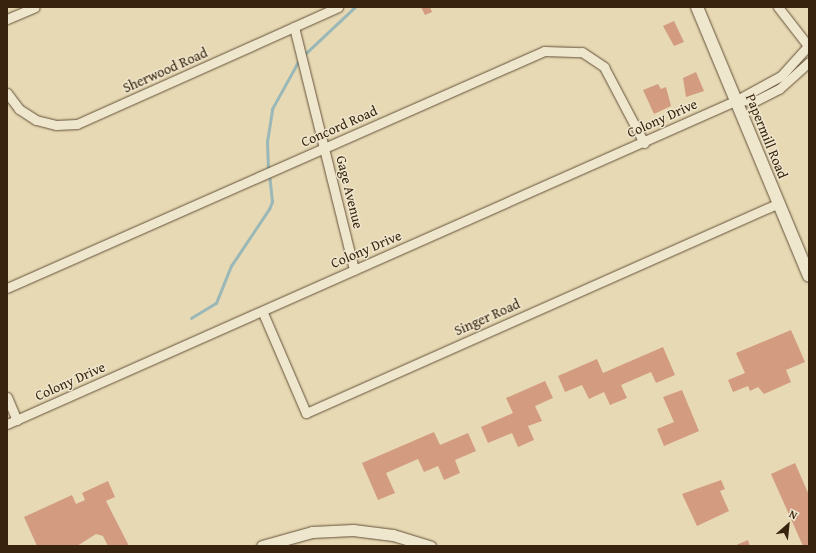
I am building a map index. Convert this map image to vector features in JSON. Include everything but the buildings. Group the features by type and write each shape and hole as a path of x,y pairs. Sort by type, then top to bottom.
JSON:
{"main road":[{"name":"Papermill Road","path":"697,7 809,276"}],"street":[{"path":"7,19 35,7"},
{"name":"Sherwood Road","path":"7,93 19,109 36,120 56,125 77,124 338,7"},
{"path":"778,7 808,46"},
{"name":"Gage Avenue","path":"294,27 354,270"},
{"name":"Colony Drive","path":"7,424 263,313 338,274 354,270 644,143 737,100 781,76 808,46"},
{"name":"Concord Road","path":"7,288 527,58 560,49 582,52 604,67 644,143"},
{"name":"Colony Drive","path":"737,100 754,101 779,89 809,62"},
{"name":"Singer Road","path":"263,313 306,413 779,203"},
{"path":"7,397 17,420"},
{"path":"262,546 312,532 354,530 393,535 430,546"}],"waterway":[{"path":"304,55 355,7"},
{"path":"268,170 267,142 272,109 299,60"},
{"path":"191,318 216,303 231,266 269,209 272,202 269,174"}]}
